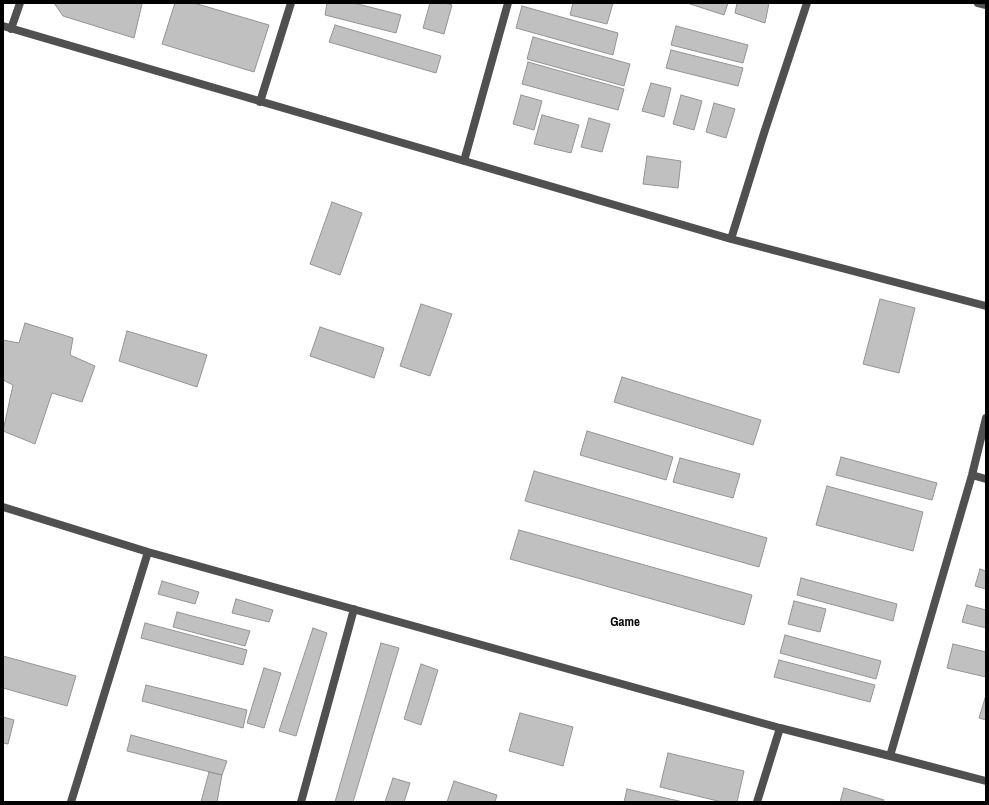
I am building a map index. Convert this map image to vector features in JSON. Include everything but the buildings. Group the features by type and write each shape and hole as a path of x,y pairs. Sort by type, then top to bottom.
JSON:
{"street":[{"path":"20,3 7,28 731,239 986,306"},
{"path":"260,102 291,3"},
{"path":"464,161 508,3"},
{"path":"731,239 807,3"},
{"path":"978,3 986,5"},
{"path":"890,756 972,475 986,418"},
{"path":"972,475 986,479"},
{"path":"3,507 148,552 354,610 780,728 986,782"},
{"path":"71,802 148,552"},
{"path":"301,802 354,610"},
{"path":"757,802 780,728"}],"district":[{"name":"Game","path":"625,623"}]}
